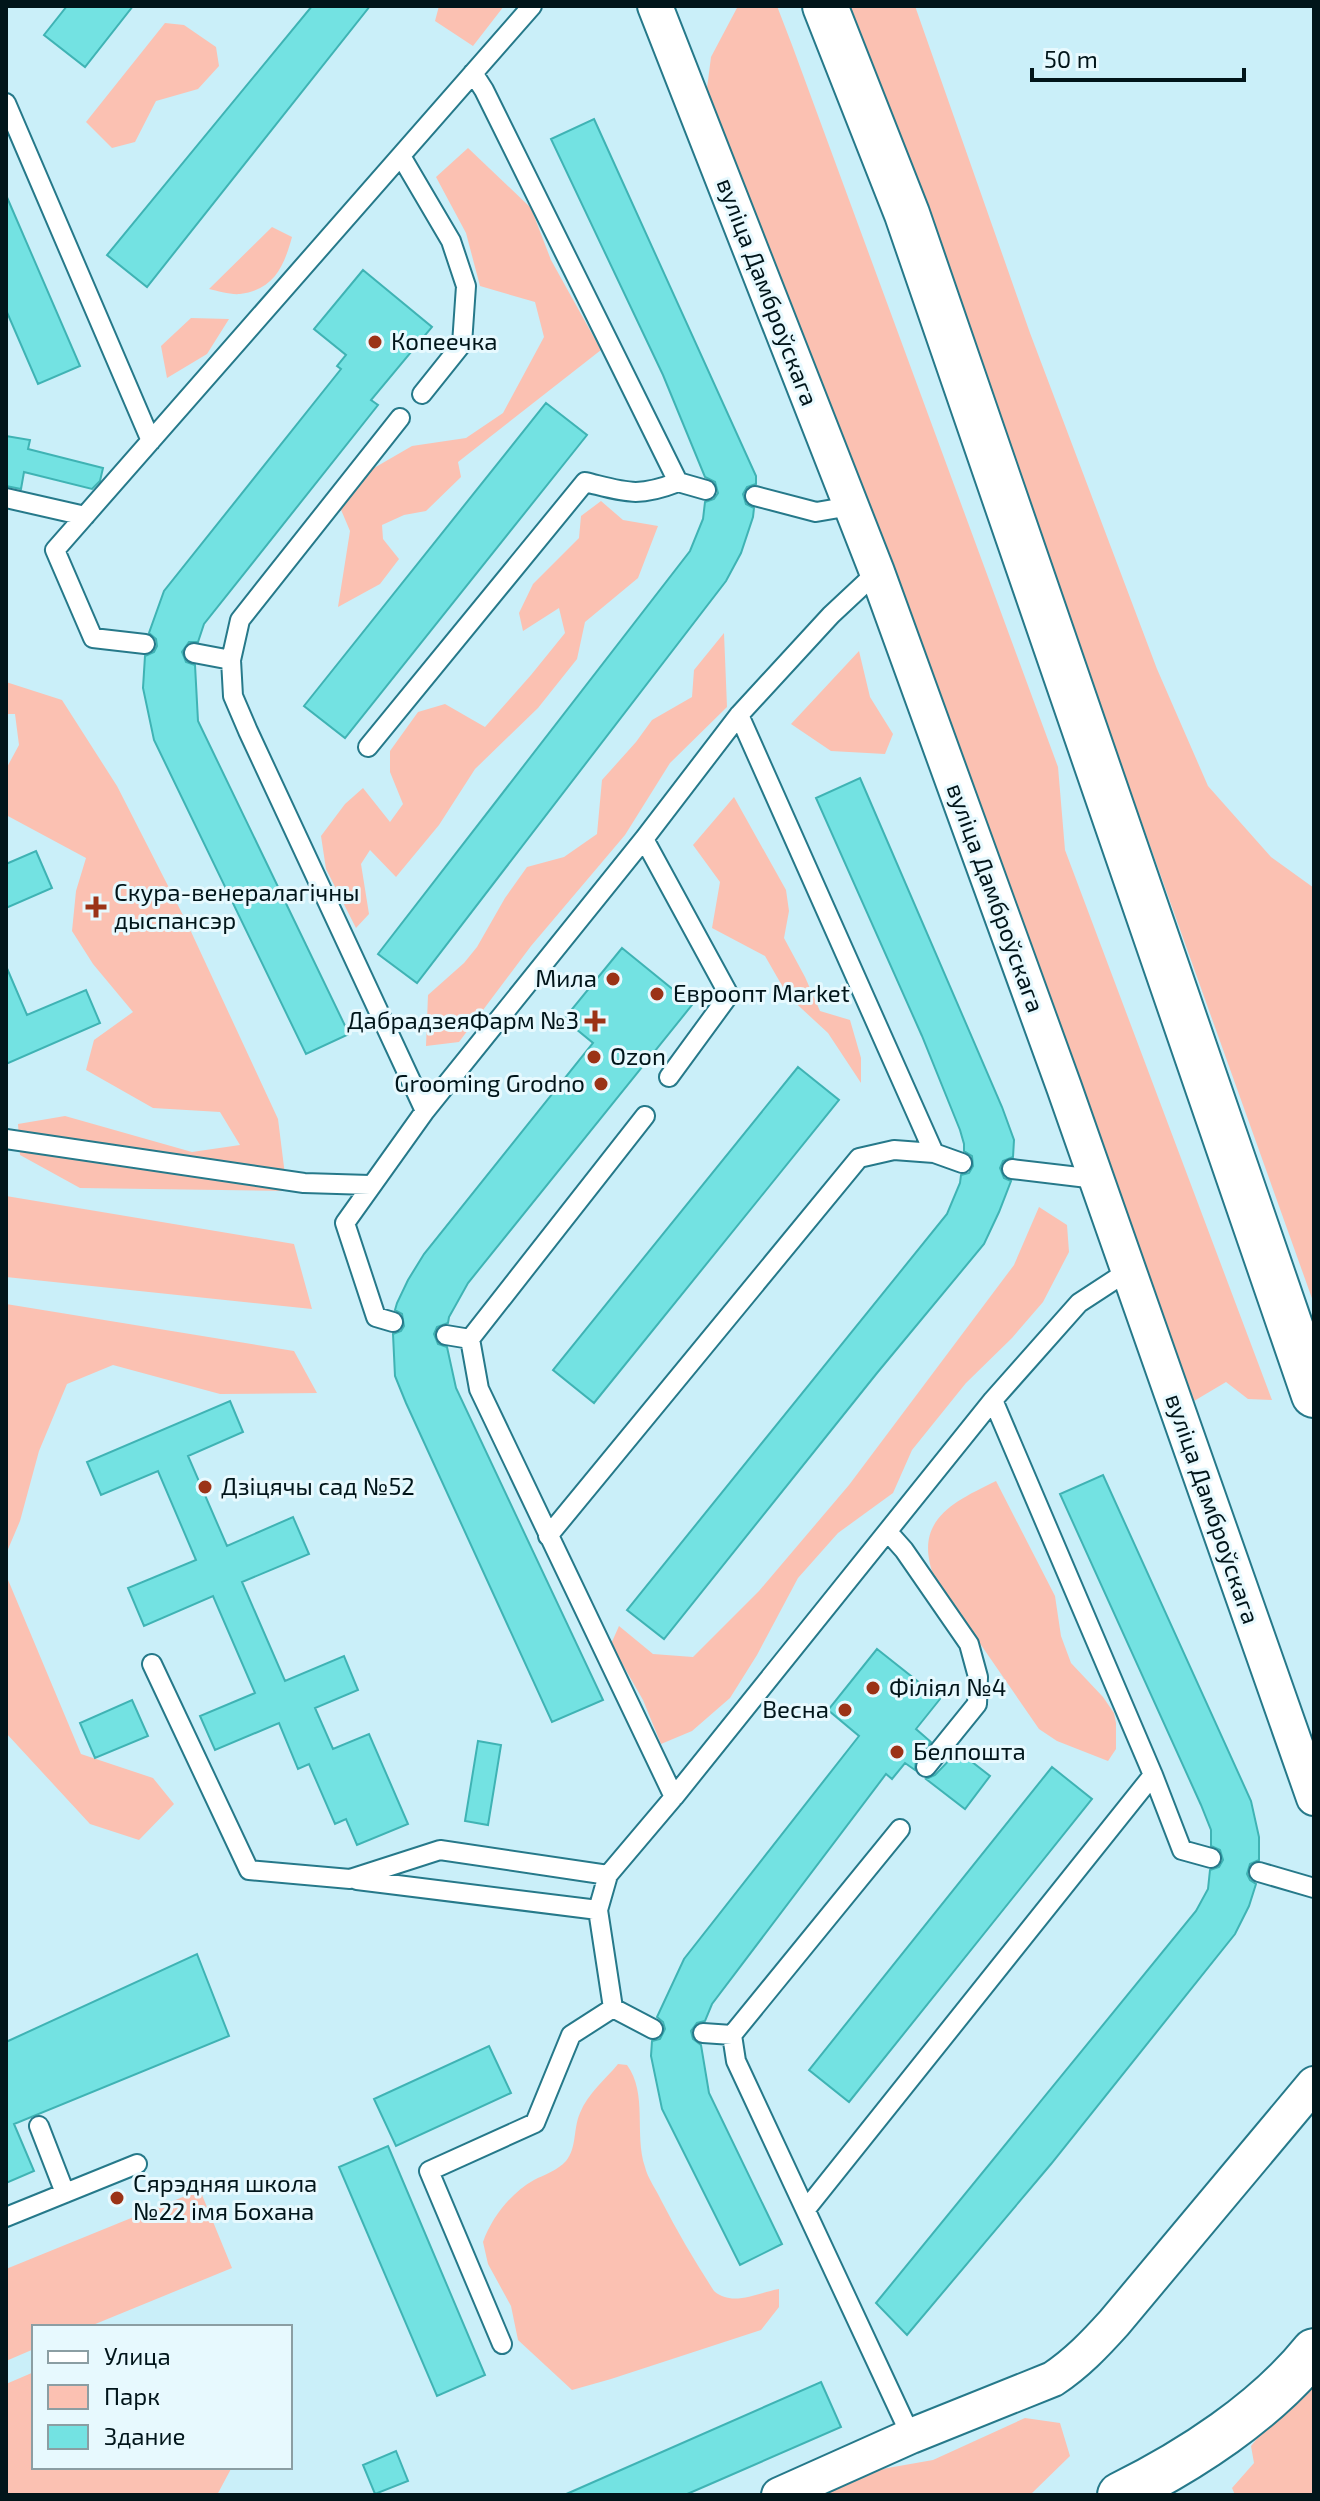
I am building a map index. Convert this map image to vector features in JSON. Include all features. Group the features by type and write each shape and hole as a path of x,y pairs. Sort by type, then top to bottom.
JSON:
{"main road":[{"path":"825,6 907,214 1314,1395"},
{"path":"1120,2495 1204,2448 1257,2407 1314,2351"}],"street":[{"name":"вуліца Дамброўскага","path":"655,6 877,572 1096,1179 1314,1798"},
{"path":"779,2495 911,2436 1053,2379 1070,2368 1114,2323 1314,2084"}],"lane":[{"path":"145,644 93,638 55,550 532,6"},
{"path":"473,73 678,482"},
{"path":"6,103 151,441"},
{"path":"401,156 451,241 466,286 462,344 422,394"},
{"path":"400,418 240,620 231,660 233,696 248,731 425,1111"},
{"path":"368,747 585,482 634,494 678,482 706,490"},
{"path":"755,496 816,512 851,506"},
{"path":"6,498 85,516"},
{"path":"393,1322 376,1317 345,1223 425,1111 644,839 739,715 831,615 877,572"},
{"path":"194,653 231,660"},
{"path":"739,715 934,1153"},
{"path":"644,839 729,995 669,1077"},
{"path":"645,1116 470,1339 479,1389 674,1797"},
{"path":"6,1139 304,1183 370,1185"},
{"path":"548,1536 859,1158 894,1150 934,1153 962,1163"},
{"path":"1012,1169 1096,1179"},
{"path":"613,2008 598,1910 608,1875 993,1400 1079,1303 1128,1271"},
{"path":"446,1335 470,1339"},
{"path":"993,1400 1182,1850 1211,1858"},
{"path":"888,1532 904,1550 969,1644 978,1677 977,1704 926,1767"},
{"path":"152,1664 249,1870 350,1879 598,1910"},
{"path":"807,2208 1153,1775"},
{"path":"900,1829 732,2035 736,2061 911,2436"},
{"path":"350,1879 440,1850 608,1875"},
{"path":"1259,1872 1314,1888"},
{"path":"613,2008 653,2029"},
{"path":"502,2344 429,2171 535,2123 571,2035 613,2008"},
{"path":"703,2033 732,2035"},
{"path":"39,2126 65,2193"},
{"path":"6,2217 137,2164"}],"green space":[{"path":"439,6 504,6 473,46 435,21"},
{"path":"738,6 777,6 792,45 1058,767 1065,850 1272,1400 1248,1399 1226,1382 1189,1404 705,104 711,57"},
{"path":"846,6 915,6 1030,333 1157,669 1208,786 1271,857 1314,888 1314,1304 986,387"},
{"path":"165,23 184,25 216,47 219,66 198,89 156,101 135,142 112,148 86,122"},
{"path":"468,148 531,208 551,260 601,350 458,462 461,477 426,511 404,515 382,525 383,539 399,559 380,584 338,607 350,531 339,505 374,468 412,446 466,438 503,413 544,337 535,302 480,286 466,233 436,177"},
{"path":"272,227 292,237 281,267 269,282 252,292 240,294 209,289"},
{"path":"191,318 229,319 207,354 167,378 161,346"},
{"path":"601,501 623,520 658,526 638,578 585,622 577,659 538,708 475,769 439,825 396,877 370,850 361,864 369,914 356,928 326,869 321,836 345,804 363,788 390,822 403,804 390,772 390,751 418,712 445,704 485,727 531,675 565,633 559,608 523,631 519,613 533,584 579,538 581,516"},
{"path":"724,633 727,707 670,763 625,835 531,946 459,1042 426,1046 428,995 477,947 527,867 564,857 597,834 602,780 652,720 692,697 694,670"},
{"path":"859,651 870,697 893,734 885,754 831,751 791,724"},
{"path":"6,682 62,700 117,786 187,923 278,1119 287,1191 80,1188 20,1155 18,1124 65,1116 192,1152 240,1145 220,1112 153,1108 86,1070 94,1040 133,1012 93,964 72,931 76,891 86,858 6,815 6,769 19,745 15,714 6,714"},
{"path":"734,797 786,890 789,911 784,938 820,1011 850,1020 861,1058 861,1083 828,1033 788,996 765,956 712,928 720,882 693,845"},
{"path":"6,1196 294,1244 312,1309 6,1277"},
{"path":"1039,1207 1067,1225 1069,1252 1043,1302 966,1383 912,1450 893,1493 838,1533 798,1578 730,1698 692,1731 661,1744 643,1700 611,1644 619,1626 653,1654 693,1657 759,1591 849,1485 1014,1265"},
{"path":"6,1304 294,1351 317,1393 220,1394 113,1365 67,1384 39,1451 20,1521 6,1554"},
{"path":"996,1481 1055,1596 1061,1636 1071,1663 1114,1713 1116,1749 1108,1761 1057,1741 1039,1729 934,1577 928,1541 940,1516 964,1497"},
{"path":"6,1575 81,1754 153,1778 174,1804 139,1840 90,1824 6,1733"},
{"path":"618,2064 627,2065 637,2089 640,2141 648,2176 714,2291 721,2296 737,2298 779,2289 779,2307 761,2330 572,2390 518,2340 511,2306 488,2264 483,2242 497,2215 510,2199 526,2185 566,2161 572,2150 583,2106"},
{"path":"200,2190 232,2268 93,2325 32,2325 32,2350 6,2361 6,2269"},
{"path":"32,2373 32,2469 231,2469 217,2495 6,2495 6,2384"},
{"path":"1314,2375 1314,2495 1235,2495 1232,2488 1254,2463 1251,2446 1302,2383"},
{"path":"1025,2418 1060,2423 1070,2456 1030,2495 814,2495 865,2472 933,2460"}],"building":[{"path":"67,6 133,6 85,67 44,35"},
{"path":"312,6 370,6 147,287 107,255"},
{"path":"594,119 756,476 756,484 747,487 743,494 746,504 754,508 753,517 741,553 726,581 417,983 378,954 690,551 703,519 705,502 714,499 718,493 715,482 705,477 663,375 551,139"},
{"path":"6,195 80,366 38,384 6,310"},
{"path":"363,270 432,327 371,400 378,405 204,624 198,642 189,642 182,652 186,662 195,665 198,721 349,1034 306,1054 154,740 143,688 145,656 154,652 157,646 156,639 149,633 164,591 341,369 337,366 346,355 314,329"},
{"path":"546,403 587,435 345,738 304,706"},
{"path":"6,436 30,440 28,449 103,468 100,481 92,489 24,472 21,489 6,486"},
{"path":"860,778 1002,1107 1014,1140 1013,1157 1003,1161 1000,1168 1004,1178 1011,1181 984,1244 664,1639 627,1610 947,1214 961,1175 969,1173 973,1166 972,1156 964,1151 960,1130 922,1036 816,798"},
{"path":"36,851 52,888 6,908 6,864"},
{"path":"622,948 692,1005 468,1283 448,1323 437,1327 434,1334 438,1344 447,1347 456,1388 603,1700 552,1722 395,1376 393,1334 404,1326 402,1314 395,1310 424,1254 593,1043 564,1019"},
{"path":"6,966 27,1015 86,990 100,1023 6,1064"},
{"path":"798,1067 839,1100 594,1403 553,1370"},
{"path":"230,1401 243,1432 188,1456 227,1546 293,1517 309,1554 242,1582 285,1681 344,1656 358,1690 315,1708 333,1749 369,1734 408,1824 357,1845 346,1819 335,1824 309,1764 298,1769 279,1723 215,1750 200,1716 255,1693 213,1596 144,1626 128,1588 196,1560 158,1471 101,1495 87,1462"},
{"path":"1103,1475 1251,1801 1259,1837 1259,1860 1250,1864 1247,1874 1256,1884 1235,1934 1051,2164 907,2335 876,2303 1196,1911 1208,1889 1210,1870 1219,1867 1223,1860 1220,1850 1211,1846 1211,1830 1201,1805 1060,1494"},
{"path":"877,1649 940,1699 916,1729 931,1742 916,1760 915,1770 905,1763 892,1779 886,1774 712,2004 705,2021 697,2023 691,2031 693,2039 701,2045 709,2093 782,2244 740,2265 662,2109 651,2056 652,2041 660,2039 665,2029 657,2017 684,1959 859,1736 828,1710"},
{"path":"132,1700 148,1736 95,1758 80,1723"},
{"path":"478,1741 501,1745 488,1825 465,1821"},
{"path":"958,1751 990,1776 965,1809 926,1779 935,1775"},
{"path":"1052,1767 1092,1799 849,2102 809,2070"},
{"path":"197,1954 229,2036 14,2124 34,2171 6,2183 6,2042"},
{"path":"489,2046 511,2093 396,2146 374,2099"},
{"path":"388,2146 485,2375 437,2396 339,2167"},
{"path":"821,2382 841,2427 685,2495 564,2495"},
{"path":"396,2451 408,2481 375,2494 363,2465"}],"place":[{"name":"Копеечка","path":"375,342"},
{"name":"Скура-венералагічны дыспансэр","path":"96,907"},
{"name":"Мила","path":"613,979"},
{"name":"Евроопт Market","path":"657,994"},
{"name":"ДабрадзеяФарм №3","path":"595,1021"},
{"name":"Ozon","path":"594,1057"},
{"name":"Grooming Grodno","path":"601,1084"},
{"name":"Дзіцячы сад №52","path":"205,1487"},
{"name":"Філіял №4","path":"873,1688"},
{"name":"Весна","path":"845,1710"},
{"name":"Белпошта","path":"897,1752"},
{"name":"Сярэдняя школа №22 імя Бохана","path":"117,2198"}]}
